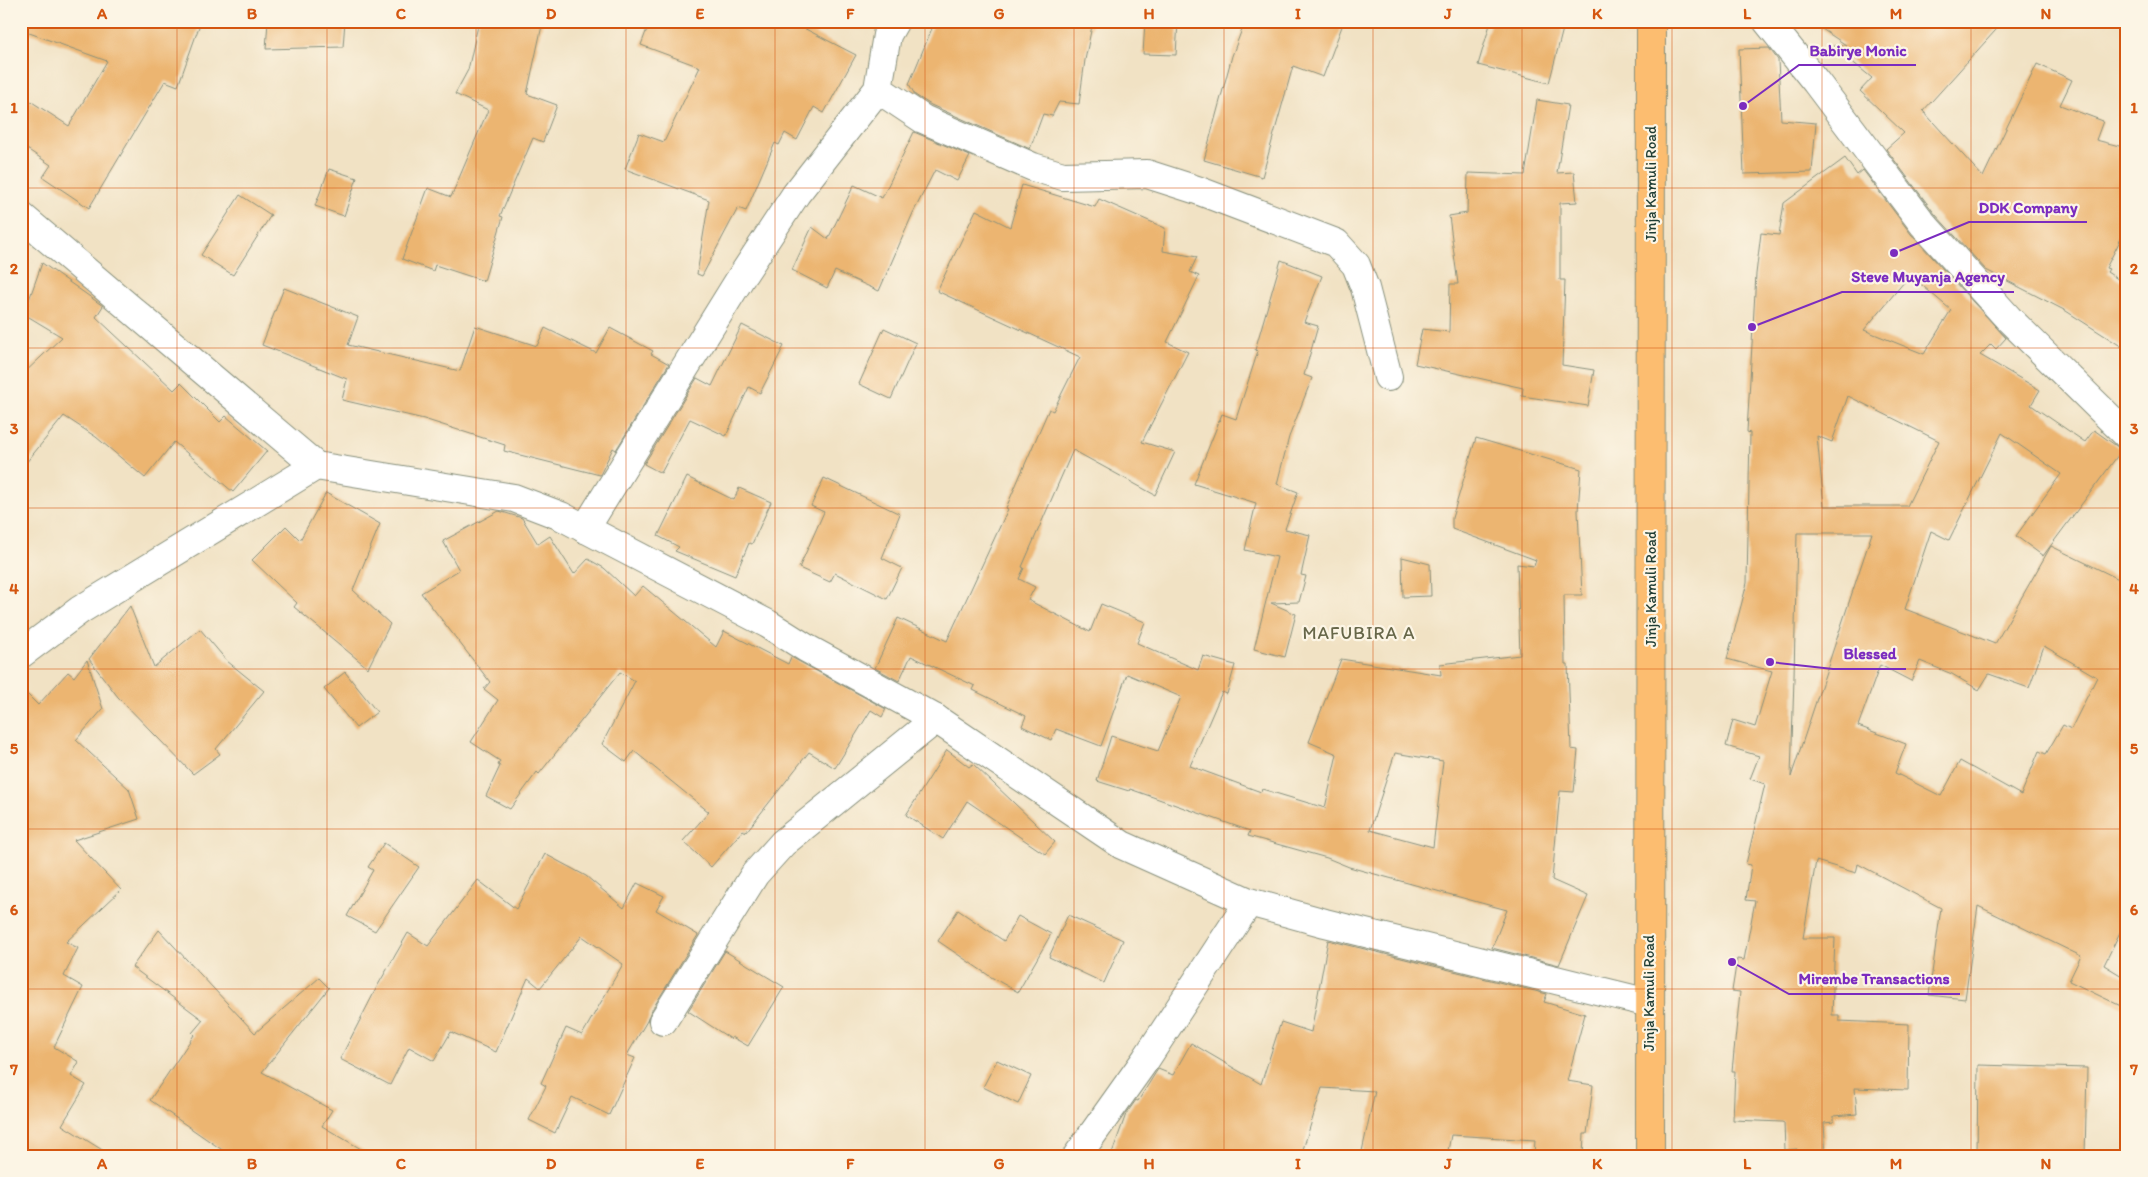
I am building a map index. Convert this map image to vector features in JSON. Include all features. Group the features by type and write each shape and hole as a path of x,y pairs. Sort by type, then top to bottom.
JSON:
{"main road":[{"name":"Jinja Kamuli Road","path":"1650,1156 1651,21"}],"street":[{"path":"585,529 740,279 796,194 878,89 887,36 895,21"},
{"path":"1767,21 1816,82 1923,224 2009,319 2127,435"},
{"path":"878,89 923,119 1033,167 1063,176 1147,174 1197,190 1336,242 1356,265 1365,288 1388,377"},
{"path":"21,216 316,466 514,498 561,516 768,624 806,648 936,719 1122,845 1249,902 1325,924 1649,1003"},
{"path":"21,654 80,610 316,466"},
{"path":"663,1020 756,874 783,843 936,719"},
{"path":"1077,1156 1146,1059 1249,902"}],"building":[{"path":"21,21 201,21 178,86 165,81 89,208 43,177 51,165 21,145 21,95 69,126 107,61 21,30"},
{"path":"268,21 345,21 343,47 266,49"},
{"path":"479,21 543,21 527,94 557,105 543,142 533,138 500,216 503,217 484,281 435,265 433,271 402,259 428,188 451,197 488,110 455,94 468,70"},
{"path":"650,21 790,21 856,55 824,113 814,107 797,140 785,133 779,145 775,143 746,211 738,208 702,276 697,274 709,200 625,169 639,133 664,142 700,67 641,45"},
{"path":"935,21 1093,21 1079,104 1059,102 1052,116 1043,114 1030,149 931,105 915,95 909,84"},
{"path":"1145,21 1178,21 1176,55 1143,54"},
{"path":"1245,21 1344,21 1323,77 1293,66 1262,177 1204,160 1232,56"},
{"path":"1491,21 1565,21 1549,83 1478,65"},
{"path":"1810,21 2004,21 1923,111 1983,177 2037,64 2072,80 2060,105 2103,121 2096,140 2127,148 2127,227 2106,268 2109,269 2107,272 2127,285 2127,350 2066,311 1986,270 1935,214 1886,149 1904,133 1860,91 1872,78 1833,46 1846,45"},
{"path":"1769,48 1778,60 1781,120 1816,123 1812,172 1744,174 1739,49"},
{"path":"1537,100 1568,105 1557,173 1574,172 1577,202 1560,203 1560,280 1565,280 1562,365 1594,370 1588,406 1522,396 1523,388 1415,364 1422,329 1449,332 1450,284 1458,284 1449,216 1467,213 1468,173 1525,175"},
{"path":"914,132 970,156 957,181 935,170 913,213 879,291 835,271 827,288 792,270 812,227 828,239 854,185 882,198"},
{"path":"1845,158 1857,175 1863,170 1911,234 2006,338 1996,349 1991,344 1980,355 2040,390 2031,405 2085,442 2094,430 2122,450 2043,556 2016,536 2061,474 2002,433 1949,540 1931,531 1905,609 1995,644 2051,546 2127,583 2127,918 2104,965 2127,979 2127,1009 2069,981 2081,956 1978,906 1965,999 1929,995 1941,908 1858,864 1856,873 1816,861 1803,938 1835,938 1832,1015 1839,1015 1839,1021 1909,1024 1908,1090 1855,1088 1857,1114 1834,1116 1834,1122 1824,1123 1826,1156 1797,1156 1797,1149 1785,1150 1784,1123 1782,1122 1733,1120 1735,1071 1732,1071 1740,992 1732,991 1737,959 1744,960 1755,901 1746,900 1751,865 1746,864 1765,784 1750,779 1759,756 1726,746 1733,720 1755,727 1772,671 1727,659 1747,583 1750,433 1747,432 1756,274 1761,233 1779,235 1784,203","holes":["1910,275 1951,310 1924,354 1864,330","1848,396 1939,441 1907,506 1824,506 1817,436 1832,442","1797,533 1872,533 1791,777","2044,646 2097,677 2071,729 2063,725 2046,754 2039,751 2021,795 1960,761 1941,796 1895,773 1906,744 1858,726 1880,665 1911,681 1920,661 1952,674 1979,690 1989,674 2029,688"]},
{"path":"329,169 357,178 344,216 315,206"},
{"path":"1022,185 1095,207 1099,199 1165,228 1163,251 1197,257 1190,272 1199,276 1167,342 1188,352 1142,442 1175,452 1155,495 1073,450 1022,567 1024,568 1019,579 1035,587 1028,600 1090,632 1101,604 1145,622 1137,643 1198,670 1203,656 1235,665 1227,694 1222,692 1190,766 1261,792 1262,789 1325,808 1337,754 1309,742 1341,659 1441,675 1440,664 1520,655 1517,564 1534,566 1536,560 1452,529 1452,518 1476,438 1581,469 1578,511 1582,595 1564,595 1565,664 1568,664 1571,749 1578,750 1574,792 1560,791 1552,880 1588,896 1559,965 1492,948 1507,910 1349,867 1327,858 1248,836 1250,831 1130,789 1129,791 1097,781 1111,736 1158,751 1181,697 1127,674 1101,746 1056,729 1051,740 1022,726 1026,716 973,690 975,686 911,656 899,681 875,668 898,618 947,641 1008,509 1006,508 1049,409 1053,411 1080,357 937,291 976,210 1010,227","holes":["1395,753 1443,761 1433,847 1370,830"]},
{"path":"240,195 271,215 233,275 201,255"},
{"path":"1281,260 1322,276 1304,322 1318,326 1304,375 1312,378 1289,437 1277,484 1298,492 1285,529 1310,535 1301,575 1306,576 1299,602 1271,603 1296,614 1285,657 1254,649 1277,557 1245,550 1256,503 1194,484 1222,414 1236,419 1258,351 1255,350"},
{"path":"42,263 103,306 96,317 174,390 181,383 220,422 226,416 267,451 233,492 174,442 145,478 96,437 64,416 21,469 21,376 62,337 24,314"},
{"path":"284,288 358,317 348,345 460,371 475,326 537,346 545,328 596,353 610,328 653,351 651,354 669,364 616,450 613,448 600,475 504,451 505,445 424,419 342,400 347,379 262,345"},
{"path":"742,325 784,346 760,393 749,387 726,436 690,419 661,473 644,464 697,378 712,386"},
{"path":"884,328 916,343 891,399 859,384"},
{"path":"687,477 734,500 739,488 771,502 752,544 749,543 735,576 675,551 679,547 658,536"},
{"path":"824,478 900,514 882,558 902,568 887,599 835,573 830,582 799,568 824,512 811,506"},
{"path":"326,493 380,524 353,590 390,624 368,668 294,607 297,603 252,560 286,526 300,540"},
{"path":"499,511 522,518 538,544 550,536 574,574 588,559 604,568 634,596 643,586 716,647 724,631 788,664 791,657 886,709 882,717 871,710 835,768 809,752 746,832 743,830 711,867 683,841 709,812 634,751 626,762 602,744 635,681 620,672 539,774 537,772 510,809 486,796 500,766 498,765 500,761 471,742 498,700 484,689 490,682 421,593 459,570 443,541"},
{"path":"1402,557 1430,564 1431,596 1403,597"},
{"path":"130,606 154,667 200,629 227,661 264,691 216,749 220,754 193,774 118,697 89,659"},
{"path":"87,660 103,709 76,740 129,789 139,819 74,840 121,890 66,942 78,948 64,976 83,987 54,1047 79,1062 71,1076 86,1085 62,1125 112,1156 21,1156 21,688 38,705 68,672 74,677"},
{"path":"345,672 377,712 356,728 324,689"},
{"path":"947,750 969,767 973,764 1055,842 1045,854 967,801 943,839 906,815"},
{"path":"384,843 419,867 375,931 347,916 373,870 368,867"},
{"path":"545,854 586,876 624,908 637,883 664,896 656,910 698,935 650,1013 627,1055 635,1058 609,1115 572,1097 555,1133 529,1120 546,1086 541,1083 566,1028 582,1035 623,964 582,936 540,988 528,978 496,1052 451,1032 434,1061 409,1047 390,1085 340,1059 378,985 408,933 428,946 478,880 516,909"},
{"path":"958,910 1004,941 1018,916 1051,934 1018,992 991,977 938,941"},
{"path":"1068,915 1123,940 1104,983 1049,957"},
{"path":"159,930 255,1033 319,978 329,988 262,1072 332,1110 322,1126 373,1156 231,1156 150,1100 194,1035 192,1033 203,1020 132,967"},
{"path":"1328,940 1547,994 1544,1002 1585,1014 1567,1081 1593,1085 1587,1134 1584,1134 1583,1156 1534,1156 1535,1140 1451,1135 1447,1156 1361,1156 1375,1091 1322,1088 1301,1156 1111,1156 1126,1114 1136,1100 1138,1101 1158,1069 1173,1075 1191,1043 1261,1084 1281,1022 1311,1032"},
{"path":"725,951 784,987 748,1046 732,1037 731,1039 688,1011"},
{"path":"997,1060 1031,1076 1018,1104 983,1087"},
{"path":"1978,1065 2087,1068 2085,1156 1977,1156"}],"place":[{"name":"Babirye Monic","path":"1743,106"},
{"name":"DDK Company","path":"1894,253"},
{"name":"Steve Muyanja Agency","path":"1752,327"},
{"name":"Blessed","path":"1770,662"},
{"name":"Mirembe Transactions","path":"1732,962"}],"district":[{"name":"MAFUBIRA A","path":"1359,633"}]}
